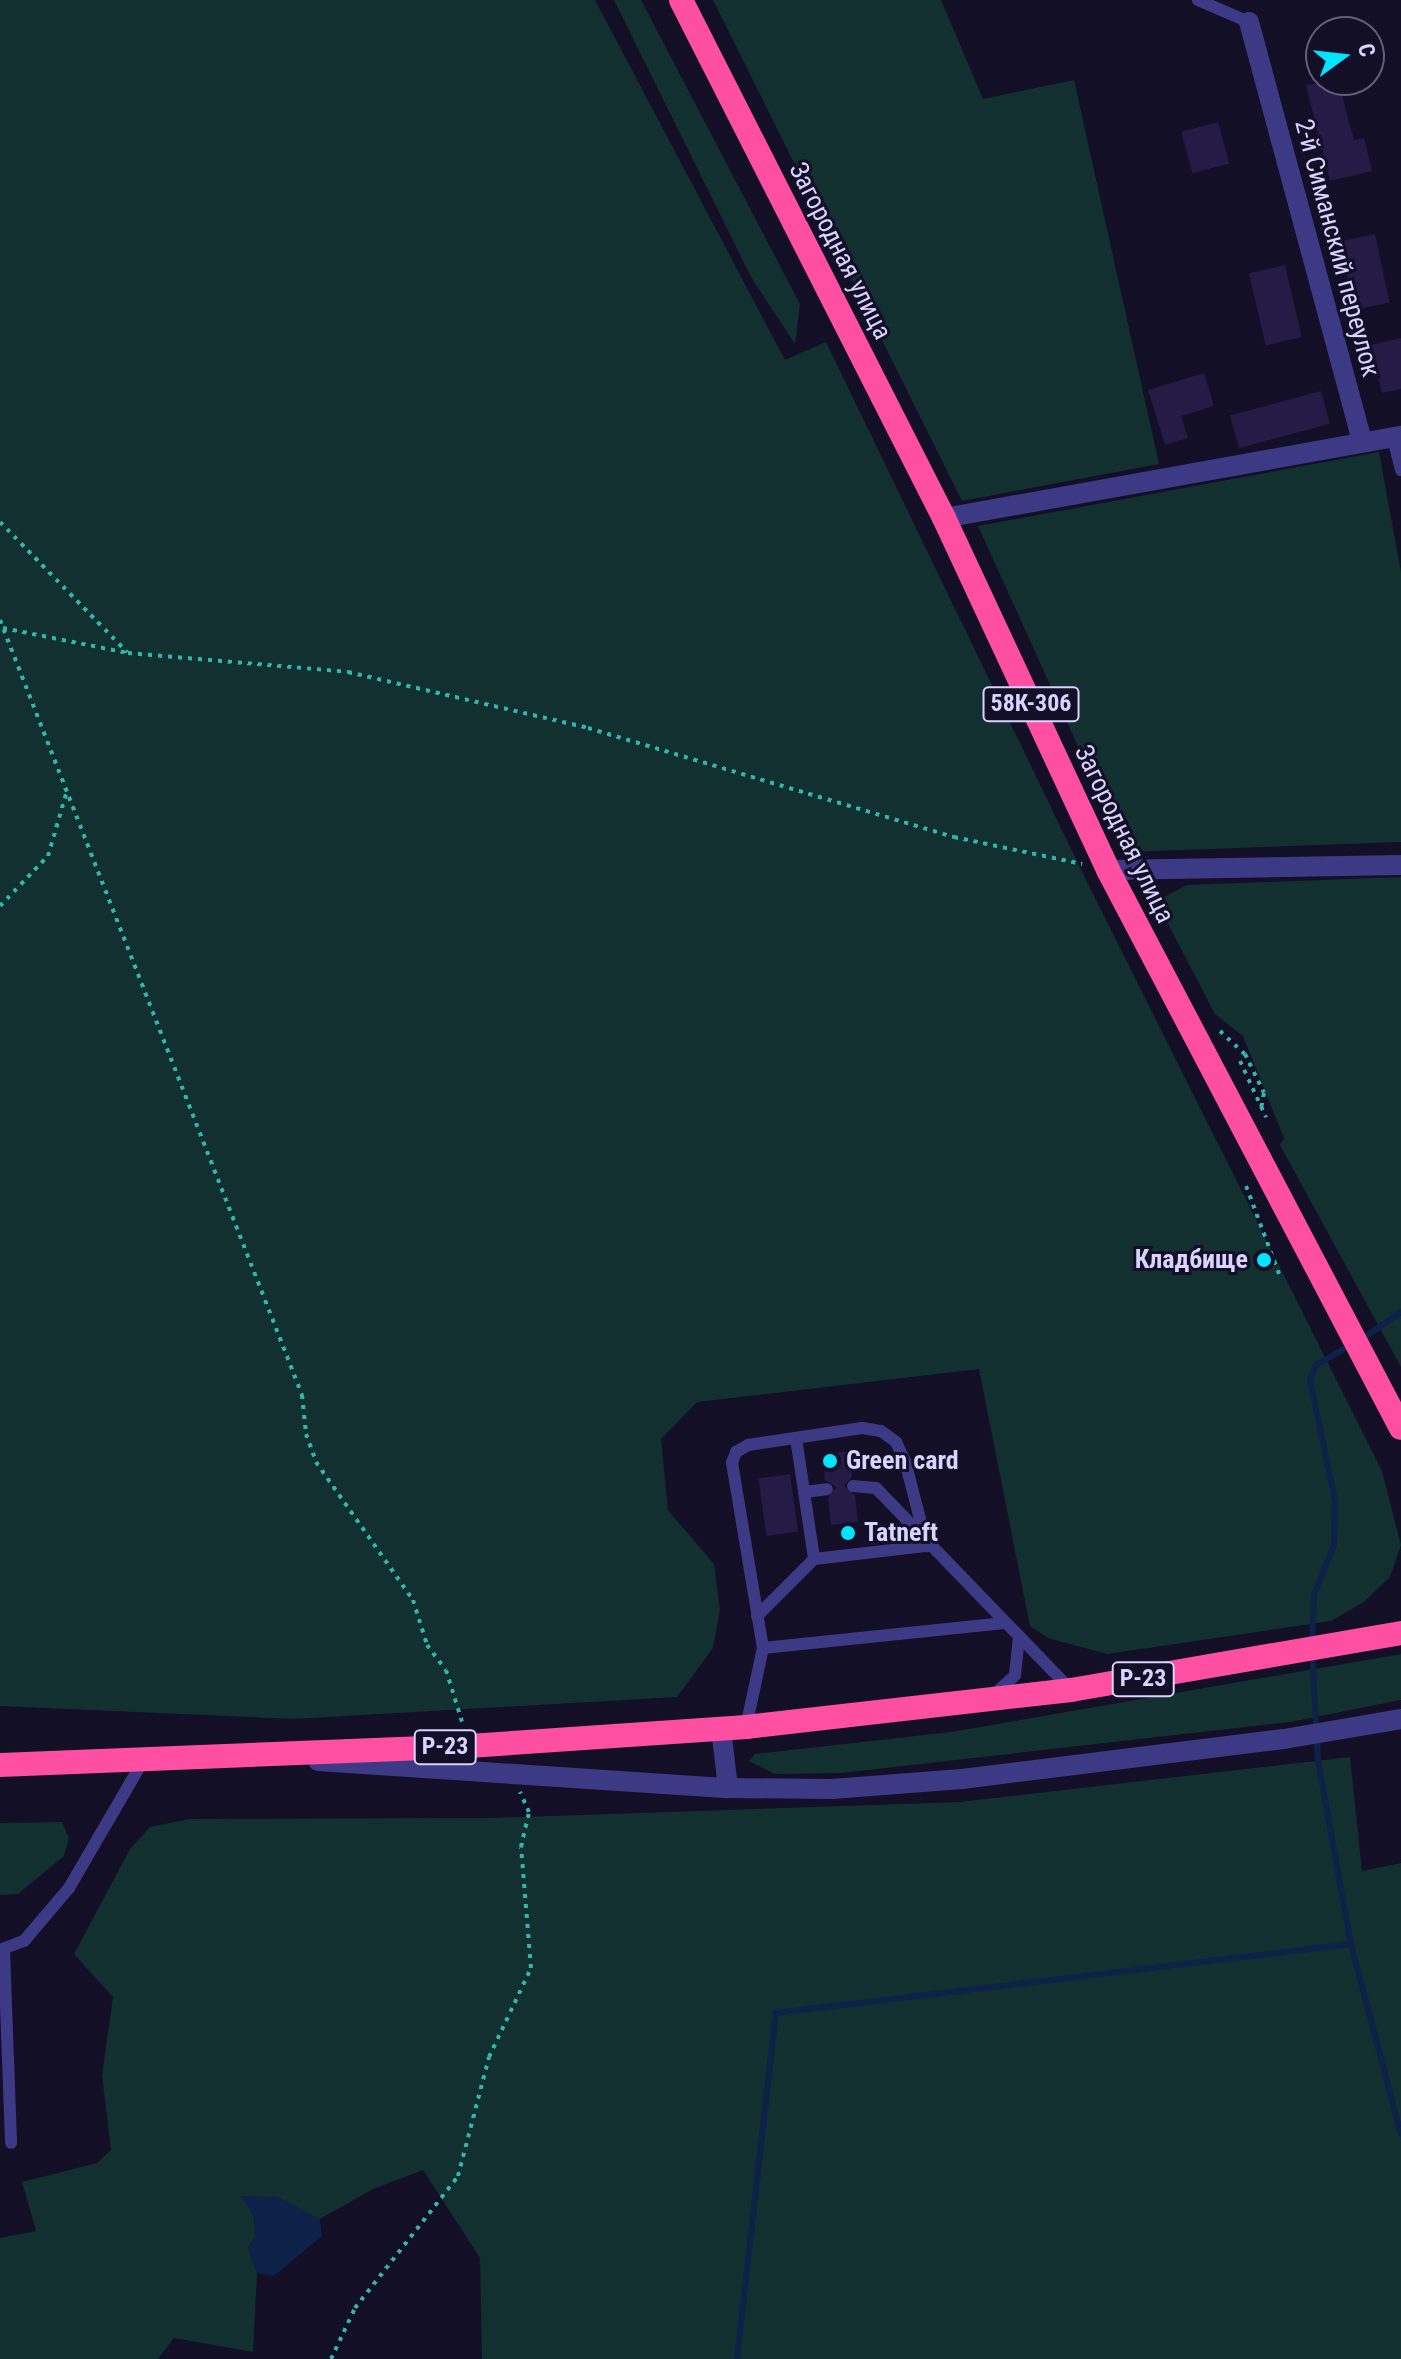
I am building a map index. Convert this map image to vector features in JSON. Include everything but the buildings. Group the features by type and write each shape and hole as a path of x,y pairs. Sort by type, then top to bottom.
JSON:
{"highway":[{"name":"Загородная улица","path":"681,0 944,518 1108,870 1401,1428"},
{"path":"1394,1412 1401,1438"},
{"path":"1391,1635 1401,1616"},
{"name":"Р-23","path":"0,1765 469,1746 746,1727 1071,1690 1391,1635"}],"street":[{"name":"2-й Симанский переулок","path":"1249,22 1362,442"},
{"path":"944,518 1397,437"},
{"path":"1108,870 1401,865"},
{"path":"247,1757 728,1788 832,1789 962,1779 1284,1739 1401,1719"},
{"path":"721,1729 728,1788"}],"lane":[{"path":"1198,0 1249,22"},
{"path":"1397,437 1401,470"},
{"path":"746,1727 763,1648 732,1463 736,1452 748,1445 862,1428 881,1431 896,1442 927,1546"},
{"path":"796,1438 814,1559"},
{"path":"853,1486 876,1488 927,1546 1071,1690"},
{"path":"804,1492 827,1489"},
{"path":"757,1616 814,1559 927,1546"},
{"path":"763,1648 1005,1623"},
{"path":"987,1699 1015,1675 1019,1637"},
{"path":"11,2143 4,2062 2,1950 24,1941 69,1888 143,1761"}],"path":[{"path":"0,522 128,653"},
{"path":"0,620 302,1395 306,1434 316,1462 413,1600 427,1645 446,1670 469,1746"},
{"path":"1,627 128,653 348,672 588,728 954,837 1108,870"},
{"path":"0,906 48,856 67,792"},
{"path":"1142,871 1158,915"},
{"path":"1216,1027 1245,1054 1264,1093 1261,1108"},
{"path":"331,2359 355,2308 458,2176 489,2057 531,1968 521,1847 529,1812 512,1774"}],"green space":[{"path":"0,0 595,0 785,360 826,342 1090,888 1382,1471 1401,1545 1390,1577 1364,1602 1331,1621 1107,1654 1048,1638 1030,1626 979,1369 697,1402 661,1439 668,1510 714,1564 720,1610 713,1648 677,1697 293,1719 0,1706"},
{"path":"614,0 641,0 800,304 795,344 751,277"},
{"path":"713,0 941,0 983,99 1074,80 1159,464 962,501"},
{"path":"1379,452 1401,572 1401,842 1126,852 978,526"},
{"path":"1401,877 1401,1367 1280,1145 1284,1138 1243,1036 1215,1014 1165,918 1164,897 1187,885"},
{"path":"1401,1654 1401,1700 1290,1722 841,1773 775,1774 749,1761 755,1754 951,1732"},
{"path":"1350,1757 1362,1871 1401,1863 1401,2359 482,2359 480,2258 423,2170 373,2189 320,2219 242,2196 254,2216 255,2237 248,2248 257,2273 253,2352 174,2338 158,2359 0,2359 0,2238 36,2231 22,2182 97,2163 111,2150 102,2075 113,1997 74,1954 130,1849 150,1827 190,1819 490,1818 960,1802"},
{"path":"62,1822 69,1838 64,1856 18,1894 0,1895 0,1823"}],"water":[{"path":"241,2196 278,2197 320,2219 322,2236 274,2276 257,2273 248,2248 255,2237 254,2216"}],"waterway":[{"path":"1360,1340 1401,1312"},
{"path":"1312,1642 1314,1595 1334,1545 1335,1500 1310,1380 1316,1365 1350,1345"},
{"path":"737,2359 776,2013 1351,1944 1318,1761 1312,1654"},
{"path":"1351,1944 1401,2134"}],"place":[{"name":"Кладбище","path":"1264,1260"},
{"name":"Green card","path":"830,1461"},
{"name":"Tatneft","path":"848,1533"}]}
